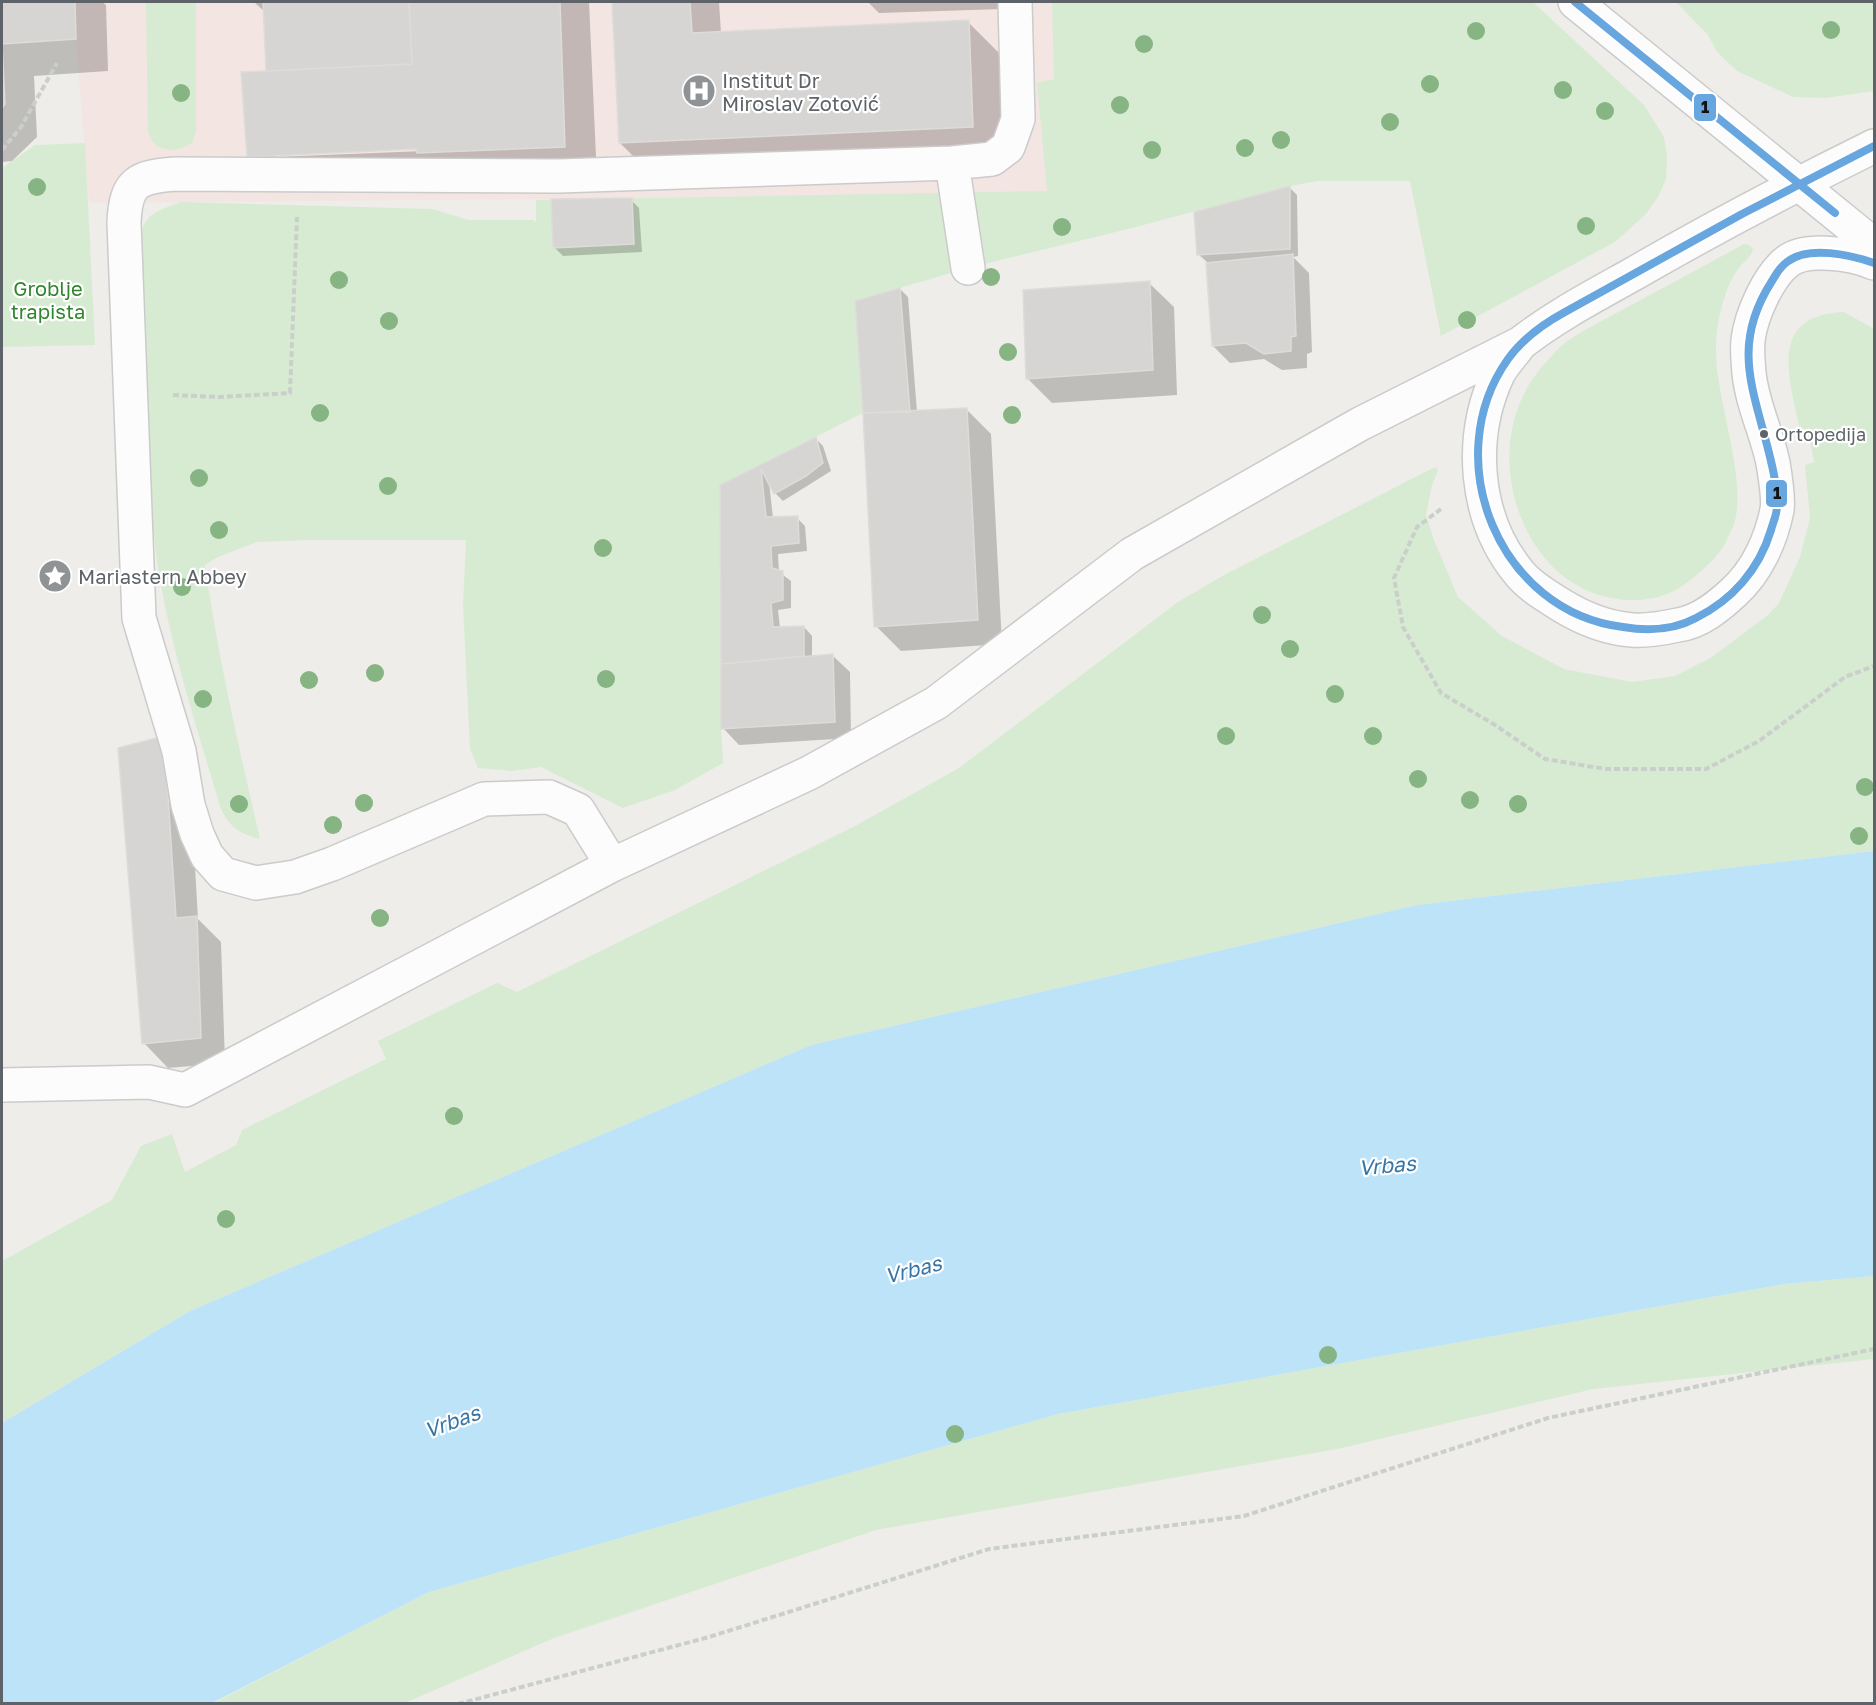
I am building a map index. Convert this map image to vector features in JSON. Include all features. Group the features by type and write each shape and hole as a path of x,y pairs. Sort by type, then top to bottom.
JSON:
{"street":[{"path":"612,866 579,810 549,797 484,800 333,864 295,877 256,883 223,874 207,856 188,805 179,751 139,618 124,222 125,203 131,187 150,176 175,174 559,176 952,164 992,159 1008,147 1018,119 1015,2"},
{"path":"1575,2 1875,245"},
{"path":"2,1085 149,1082 185,1090 612,866 809,773 936,703 1132,554 1360,424 1521,343 1564,313 1798,183 1875,146"},
{"path":"952,164 968,268"},
{"path":"1521,343 1499,372 1488,401 1479,460 1481,487 1486,508 1504,550 1521,575 1544,594 1576,614 1599,623 1632,630 1682,625 1715,609 1742,585 1764,553 1778,508 1773,464 1749,375 1748,339 1756,309 1773,278 1789,261 1807,253 1838,254 1875,263"}],"path":[{"path":"2,150 21,127 57,63"},
{"path":"131,393 218,397 291,393 299,174"},
{"path":"1447,505 1417,527 1394,578 1402,627 1441,693 1495,725 1545,759 1606,769 1706,770 1759,741 1845,677 1875,666"},
{"path":"458,1704 709,1637 989,1549 1244,1516 1548,1418 1875,1349"}],"shaded area":[{"name":"Institut Dr Miroslav Zotović","path":"75,2 1317,2 1318,181 1033,192 89,203"}],"green space":[{"path":"146,2 196,2 196,132 192,143 179,149 160,147 155,144 148,131"},
{"path":"1052,2 1533,2 1644,105 1664,137 1667,157 1666,179 1658,197 1646,214 1615,242 1441,336 1410,181 1318,181 1290,186 968,268 855,301 863,413 720,485 723,763 675,790 623,808 541,767 512,771 478,768 470,749 463,605 466,540 257,542 218,557 205,565 210,599 260,839 246,835 232,826 221,809 184,683 168,619 156,554 145,436 141,316 140,237 142,228 150,217 160,210 181,202 432,209 469,220 534,220 536,223 536,200 1047,191 1037,83 1054,79"},
{"path":"1676,2 1874,2 1874,91 1825,98 1793,97 1737,71 1717,52 1708,35"},
{"name":"Groblje trapista","path":"85,143 95,345 2,347 2,168 35,145"},
{"path":"1744,244 1753,249 1729,286 1721,308 1716,341 1717,371 1737,485 1734,524 1726,542 1711,562 1698,574 1685,585 1667,594 1648,599 1628,600 1586,590 1559,573 1538,549 1522,521 1513,490 1509,458 1513,426 1523,396 1543,365 1572,338"},
{"path":"1844,312 1874,329 1874,851 1417,905 811,1045 190,1311 2,1423 2,1261 112,1200 141,1146 172,1134 185,1172 236,1145 242,1130 386,1059 378,1041 497,983 517,992 855,826 959,768 1178,602 1224,575 1433,468 1436,467 1438,470 1432,485 1426,515 1434,540 1458,597 1502,636 1564,669 1632,682 1675,676 1712,657 1768,615 1779,603 1800,557 1810,518 1805,465 1814,462 1809,435 1801,437 1789,375 1792,339 1802,325 1819,316"},
{"path":"1874,1276 1874,1359 1593,1389 1337,1449 876,1530 554,1638 405,1703 212,1704 429,1592 1058,1414 1784,1284"}],"water":[{"name":"Vrbas","path":"1874,851 1874,1276 1784,1284 1058,1414 429,1592 212,1703 2,1703 2,1423 190,1311 811,1045 1417,905"}],"building":[{"path":"2,2 75,2 76,39 2,44"},
{"path":"263,2 409,2 412,64 266,71"},
{"path":"409,2 560,2 565,147 417,153 416,149 247,157 241,72 412,64"},
{"path":"612,2 690,2 692,33 969,20 973,127 619,143"},
{"path":"2,44 5,104 2,108"},
{"path":"1290,186 1290,249 1197,255 1194,212"},
{"path":"632,198 634,244 553,248 551,199"},
{"path":"1293,254 1296,336 1291,337 1291,351 1264,354 1246,343 1212,346 1206,263"},
{"path":"1150,281 1153,370 1026,379 1023,290"},
{"path":"900,288 910,412 863,413 855,301"},
{"path":"967,408 978,620 874,627 863,413"},
{"path":"816,437 823,463 806,476 774,494 761,469 766,517 798,516 799,543 771,546 772,568 783,571 783,600 771,603 773,627 804,626 804,656 721,664 720,485"},
{"path":"833,654 835,722 721,729 721,664"},
{"path":"164,736 176,918 197,916 201,1038 142,1044 118,748"}],"transit line":[{"name":"1","path":"1575,2 1835,213"},
{"name":"1","path":"1874,146 1742,214 1557,317 1520,344 1508,359 1487,399 1479,441 1480,484 1492,525 1513,562 1543,593 1580,615 1623,627 1651,629 1679,625 1709,611 1732,593 1751,571 1766,545 1777,509 1774,475 1749,368 1752,326 1759,304 1779,270 1796,257 1806,254 1830,253 1874,263"}],"place":[{"name":"Institut Dr Miroslav Zotović","path":"699,91"},
{"name":"Ortopedija","path":"1764,434"},
{"name":"Mariastern Abbey","path":"55,576"}]}
